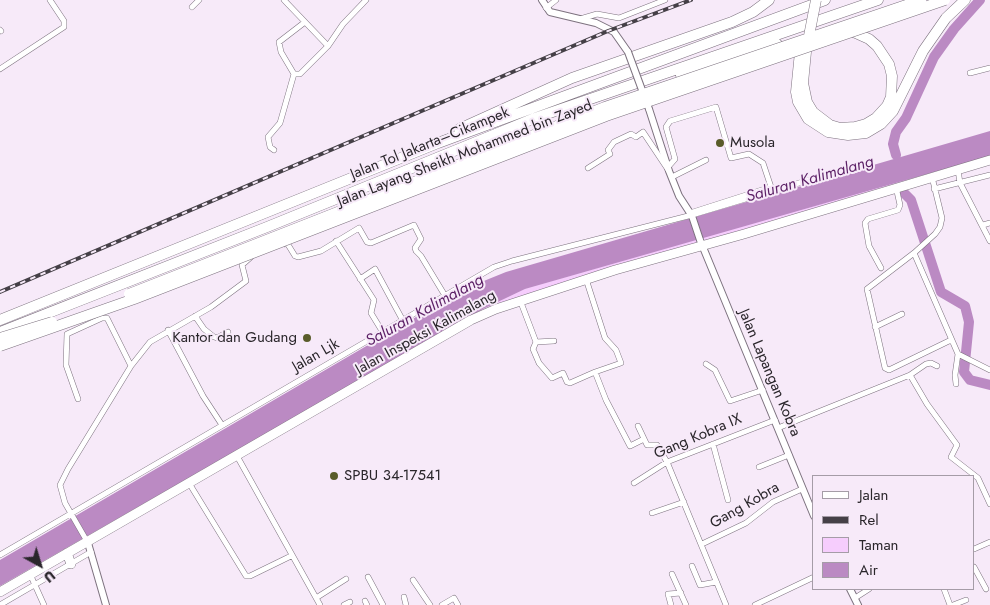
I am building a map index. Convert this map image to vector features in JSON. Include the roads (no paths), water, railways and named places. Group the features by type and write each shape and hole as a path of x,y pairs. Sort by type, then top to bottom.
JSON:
{"highway":[{"path":"438,143 447,135 468,124 572,78 732,22 752,12 769,0"},
{"path":"809,0 796,92 803,112 815,125 828,132 848,135 866,133 881,124 893,111 924,51 946,18 965,0"},
{"path":"535,118 548,120 751,52 838,29 855,32 869,39 883,54 892,76 891,97 887,106 876,118 855,128 840,128 830,125 813,112 805,94 803,84 803,51 816,0"},
{"name":"Jalan Tol Jakarta–Cikampek","path":"0,320 438,143 825,0"},
{"name":"Jalan Tol Jakarta–Cikampek","path":"0,332 276,224 535,118 878,0"},
{"name":"Jalan Layang Sheikh Mohammed bin Zayed","path":"0,338 88,310 605,107 702,72 921,0"},
{"name":"Jalan Layang Sheikh Mohammed bin Zayed","path":"0,346 134,299 606,116 944,0"}],"main road":[{"name":"Jalan Inspeksi Kalimalang","path":"0,592 87,540 237,456 471,320 520,299 701,243 990,160"},
{"path":"67,553 71,564"}],"street":[{"path":"0,69 64,27 64,21 50,0"},
{"path":"192,7 199,0"},
{"path":"284,0 328,46"},
{"path":"294,74 300,74 328,46 343,24 366,0"},
{"path":"542,0 545,8 556,0"},
{"path":"580,19 597,14 619,18 665,0"},
{"name":"Jalan Lapangan Kobra","path":"545,8 557,15 580,19 614,32 628,52 679,196 691,214 701,243 812,512"},
{"path":"274,150 270,147 268,138 280,123 294,74 281,52 279,42 305,22"},
{"path":"970,73 990,68"},
{"path":"670,172 675,159 666,127 670,121 716,107 731,158 749,154 763,163 771,187 691,214"},
{"path":"588,168 610,154 608,150 614,142 630,134 636,137 643,132 670,172"},
{"path":"670,172 706,160"},
{"path":"958,170 960,184 990,241"},
{"path":"934,189 990,175"},
{"path":"691,214 819,177"},
{"path":"932,177 942,218 940,227 923,246 867,289 886,370 951,340"},
{"path":"881,268 869,246 865,223 868,219 898,210 900,205 896,187"},
{"name":"Jalan Ljk","path":"0,555 72,515 478,275 512,261 691,214"},
{"path":"983,225 990,223"},
{"path":"106,605 87,540 72,515 60,485 141,351 168,330 195,316 246,282 242,265 250,258 287,243 295,256 298,257 321,251 359,228 366,242 371,243 414,225 421,239 415,249 444,294"},
{"path":"336,241 374,300 371,313 382,331"},
{"path":"914,253 959,355 990,370"},
{"path":"360,279 375,269 402,319"},
{"path":"520,299 536,342 533,349 535,354 552,378 563,373 567,382 570,383 621,362 614,346 608,343 605,338 586,279"},
{"path":"875,327 902,314"},
{"path":"195,316 204,329 214,337 217,338 228,332"},
{"path":"78,399 66,366 67,334 102,318 107,318 131,366"},
{"path":"168,330 203,396 222,425"},
{"path":"536,342 554,341"},
{"path":"956,384 955,375 959,355"},
{"path":"778,428 910,375 926,364 931,363 936,366"},
{"path":"706,364 715,370 730,401 763,390"},
{"path":"595,372 606,400 630,446 644,439"},
{"path":"910,375 927,404 956,442 958,447 951,453 951,457 971,475"},
{"name":"Gang Kobra IX","path":"634,483 667,462 775,420"},
{"path":"638,426 649,446 657,445 667,462 726,605"},
{"path":"713,444 728,500"},
{"path":"759,466 789,455"},
{"path":"237,456 320,605"},
{"path":"975,477 978,478 990,504"},
{"path":"189,483 247,577 291,556"},
{"name":"Gang Kobra","path":"702,544 746,523 773,502 802,489"},
{"path":"652,513 684,502"},
{"path":"975,549 990,542"},
{"path":"0,605 91,552"},
{"path":"692,566 700,585 716,582"},
{"path":"975,569 986,589"},
{"path":"30,574 44,605"},
{"path":"672,574 686,605"},
{"path":"368,577 383,605"},
{"path":"755,605 812,578"},
{"path":"316,598 346,579"},
{"path":"413,580 430,605"},
{"path":"851,590 858,605"},
{"path":"855,598 867,590"},
{"path":"944,590 952,605 966,600"},
{"path":"671,605 668,594 681,593"},
{"path":"404,597 406,605"},
{"path":"442,605 454,598 458,605"},
{"path":"344,605 350,602"}],"water":[{"path":"990,131 990,156 525,289 483,309 0,586 0,560 464,289 506,272"}],"waterway":[{"path":"896,155 893,144 896,132 906,118 934,57 954,29 980,0"},
{"path":"903,192 911,200 941,292 965,306 969,322 964,372 970,380 990,385"}],"railway":[{"path":"0,292 608,31 691,0"}],"place":[{"name":"Musola","path":"720,143"},
{"name":"Kantor dan Gudang","path":"307,338"},
{"name":"SPBU 34-17541","path":"334,476"}],"water label":[{"name":"Saluran Kalimalang","path":"810,180"},
{"name":"Saluran Kalimalang","path":"425,311"}]}
